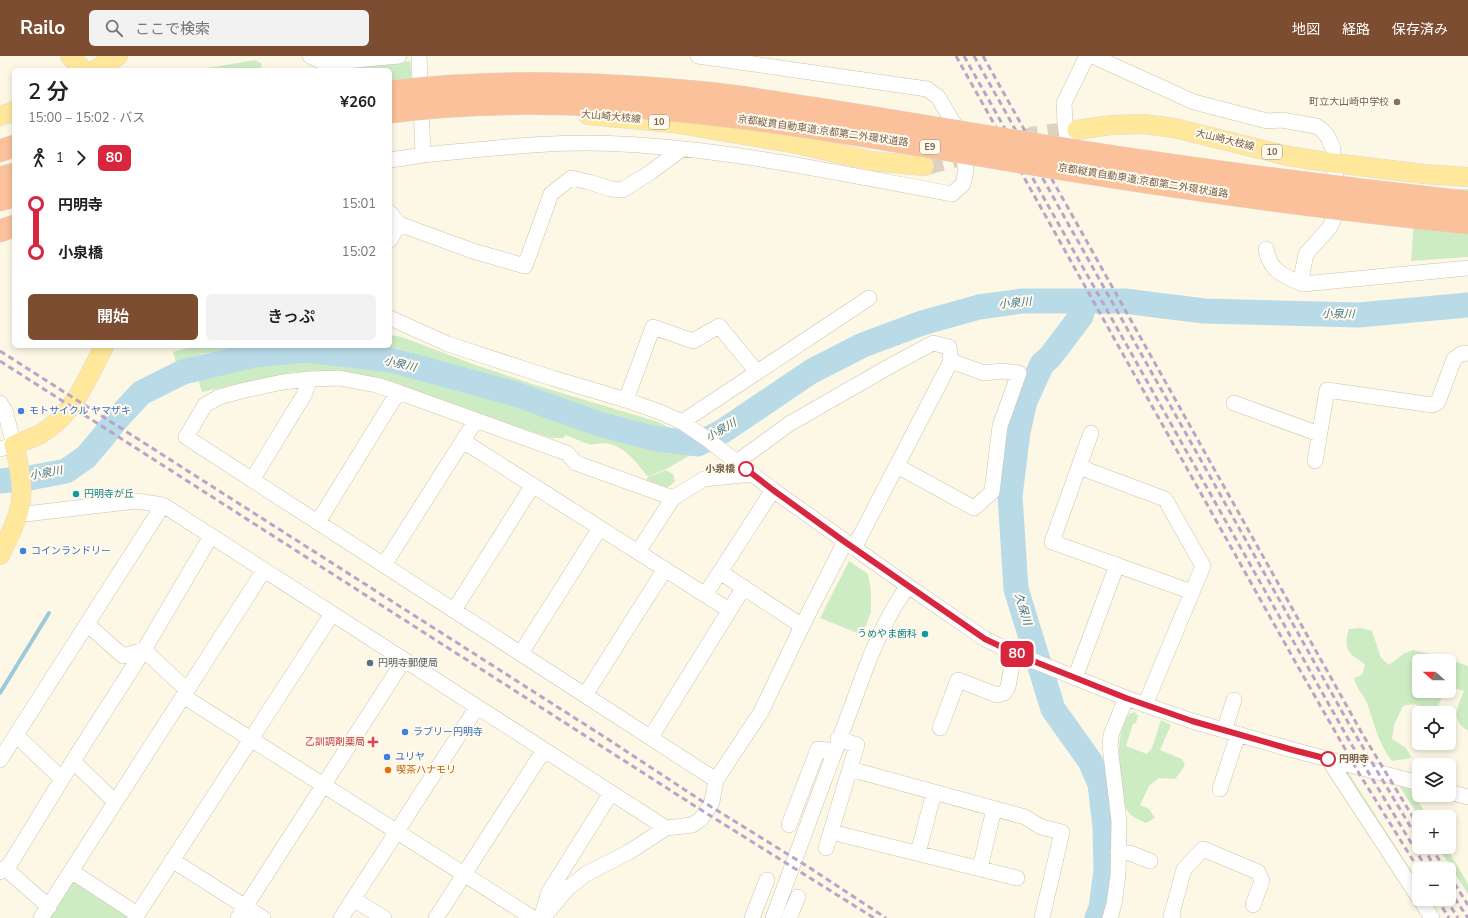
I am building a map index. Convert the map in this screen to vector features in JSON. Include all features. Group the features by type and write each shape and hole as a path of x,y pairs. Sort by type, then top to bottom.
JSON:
{"highway":[{"name":"京都縦貫自動車道;京都第二外環状道路","path":"395,91 493,85 580,84 719,94 833,111 1090,154 1468,202"},
{"name":"京都縦貫自動車道;京都第二外環状道路","path":"392,112 448,106 492,104 652,108 829,130 1087,173 1267,200 1468,223"},
{"path":"392,122 492,104"},
{"path":"0,152 12,147"},
{"path":"0,178 12,175"},
{"path":"0,200 12,197"},
{"path":"0,231 12,227"}],"main road":[{"path":"70,56 81,68"},
{"path":"98,68 118,56"},
{"path":"0,116 12,112"},
{"name":"大山崎大枝線","path":"392,122 493,114 585,114 673,123 797,144 871,161 924,166"},
{"name":"大山崎大枝線","path":"1077,130 1111,125 1144,124 1174,128 1288,156 1425,174 1468,177"},
{"path":"0,555 19,507 10,449 42,433 66,413 75,400 103,348"}],"street":[{"path":"310,56 325,63 399,56"},
{"path":"420,56 423,155"},
{"path":"392,160 423,155 509,147 558,144 619,144 682,149 780,162 952,194 963,184 966,170 959,132 938,97 927,89 761,60 698,56"},
{"path":"1087,56 1064,103 1065,124 1072,175 1336,213"},
{"path":"1095,56 1098,59 1194,102 1267,120 1282,120 1316,126 1322,130 1328,137 1333,149 1333,163 1338,187 1336,213 1330,227 1306,254 1302,274 1302,284"},
{"path":"392,229 394,218 473,251 525,266 551,194 570,178 612,189 622,190 648,174 682,149"},
{"path":"1266,249 1268,259 1276,270 1288,278 1302,284"},
{"path":"1277,285 1302,284 1468,268"},
{"path":"685,424 757,372 869,298"},
{"path":"392,319 448,344 552,378 626,400 660,412 685,424 773,490 908,586 985,639 1019,655 1126,698 1192,721 1412,781"},
{"path":"626,400 652,327 693,341 719,326 757,372"},
{"path":"542,918 568,888 586,874 629,852 666,828 692,825 701,819 712,802 716,780 761,712 802,626 897,466 951,361 949,347 933,343 789,424 733,459"},
{"path":"1314,461 1327,390 1432,405 1438,402 1454,359 1461,354 1468,353"},
{"path":"897,466 974,508 992,492 1000,426 1019,373 1001,371 984,373 951,361"},
{"path":"673,498 576,463 566,453 476,420 376,385 339,378 283,382 219,397 205,405 186,437 716,780"},
{"path":"252,480 304,395 310,379"},
{"path":"318,522 398,392"},
{"path":"1234,403 1319,434"},
{"path":"2,409 10,449"},
{"path":"384,565 476,420"},
{"path":"1091,433 1052,542 1192,592"},
{"path":"463,441 729,610"},
{"path":"1079,467 1165,499 1203,566 1145,705"},
{"path":"638,552 673,498 704,479 752,474"},
{"path":"454,610 533,486"},
{"path":"705,594 773,490"},
{"path":"19,507 136,501 162,505 666,828"},
{"path":"0,760 162,505"},
{"path":"521,653 600,528"},
{"path":"212,536 144,650 73,761 10,864 2,870 45,912 264,570"},
{"path":"1075,678 1117,565"},
{"path":"585,695 665,569"},
{"path":"720,572 802,626"},
{"path":"773,918 867,664 883,626 897,601 908,586"},
{"path":"651,737 744,588"},
{"path":"72,871 136,916 332,614"},
{"path":"87,624 123,656 144,650"},
{"path":"144,650 185,693 250,739 533,918"},
{"path":"940,728 958,680 997,695 1004,693 1008,687 1019,655"},
{"path":"242,912 404,660"},
{"path":"1110,918 1114,904 1118,875 1119,821 1110,746 1111,735 1126,698"},
{"path":"1220,790 1231,732 1234,700"},
{"path":"341,918 477,707"},
{"path":"16,735 62,779"},
{"path":"789,825 818,749 836,745 857,745 826,848"},
{"path":"436,918 544,750"},
{"path":"1328,759 1412,887"},
{"path":"73,761 116,802"},
{"path":"850,769 1025,817 1041,827 1062,832 1042,918"},
{"path":"918,853 934,792"},
{"path":"542,918 549,892 611,793"},
{"path":"1456,794 1468,797"},
{"path":"980,868 994,809"},
{"path":"831,832 1017,878"},
{"path":"1173,918 1171,917 1184,869 1203,849 1258,872 1262,881 1253,906"},
{"path":"1118,852 1130,852 1150,861"},
{"path":"172,860 242,912 263,918"},
{"path":"752,918 767,880"},
{"path":"789,918 798,897"},
{"path":"353,899 384,918"},
{"path":"1424,906 1432,918"}],"green space":[{"path":"255,60 261,63 262,68 208,68"},
{"path":"410,61 414,99 392,102 392,68 337,68"},
{"path":"1468,189 1468,257 1411,261 1416,190"},
{"path":"392,335 402,337 470,363 535,385 658,422 670,428 665,436 605,419 564,404 477,378 392,347"},
{"path":"188,348 234,348 202,354 176,362 173,352"},
{"path":"313,356 390,365 435,376 464,388 608,434 647,449 673,453 691,450 694,453 668,468 648,477 630,456 618,447 605,443 589,444 566,435 563,438 551,438 379,381 337,374 294,372 202,392 197,376 204,371 255,359"},
{"path":"666,470 673,474 675,481 668,487 662,488 647,483 647,478"},
{"path":"849,561 868,574 871,591 871,612 862,635 820,618"},
{"path":"1362,628 1372,631 1381,658 1389,665 1403,654 1413,650 1430,654 1412,654 1412,698 1442,698 1438,706 1403,706 1394,725 1392,739 1406,748 1412,758 1392,761 1383,747 1367,703 1356,685 1354,678 1362,675 1365,665 1348,650 1346,643 1349,629"},
{"path":"1456,662 1468,666 1468,731 1462,727 1457,718 1457,708 1464,691 1456,688"},
{"path":"1135,712 1138,716 1136,723 1133,724 1126,746 1147,754 1152,748 1161,720 1171,725 1160,750 1182,759 1185,765 1175,779 1159,778 1149,786 1140,805 1149,809 1155,818 1146,823 1134,817 1127,811 1124,803 1120,773 1119,742 1121,732 1129,714"},
{"path":"1338,765 1344,766 1412,872 1412,878"},
{"path":"1398,784 1409,787 1412,792 1412,802 1418,802 1424,810 1415,810"},
{"path":"1442,854 1450,854 1455,862 1448,862"},
{"path":"1456,864 1468,884 1468,894 1456,875"},
{"path":"78,882 129,918 49,918 72,883"}],"waterway":[{"name":"小泉川","path":"0,481 29,478 66,471 86,457 116,420 141,393 183,372 255,355 306,350 391,360 515,394 599,424 652,438 698,444 723,431 812,371 863,345 922,323 979,307 1022,301 1124,301 1204,311 1359,315 1468,305"},
{"name":"久保川","path":"1085,302 1081,316 1050,357 1042,364 1025,401 1018,432 1010,496 1016,589 1053,709 1090,761 1100,784 1105,827 1106,870 1101,908 1097,918"},
{"path":"0,693 49,613"}],"tunnel":[{"path":"1020,141 1033,136 1077,130"},
{"path":"924,166 971,154"}],"railway":[{"path":"956,56 1297,665 1360,775 1414,862"},
{"path":"964,56 1350,742 1423,862"},
{"path":"974,56 1349,724 1412,829"},
{"path":"983,56 1363,735 1412,816"},
{"path":"0,351 886,918"},
{"path":"0,361 698,808 874,918"},
{"path":"1427,854 1432,862"},
{"path":"1435,854 1441,862"},
{"path":"1456,886 1468,905"},
{"path":"1456,900 1468,918"},
{"path":"1441,906 1449,918"},
{"path":"1450,906 1458,918"}],"bus line":[{"name":"80","path":"746,469 845,542 985,639 1023,657 1126,698 1192,721 1328,759"}],"place":[{"name":"町立大山崎中学校","path":"1397,102"},
{"name":"モトサイクル ヤマザキ","path":"21,411"},
{"name":"小泉橋","path":"746,469"},
{"name":"円明寺が丘","path":"76,494"},
{"name":"コインランドリー","path":"23,551"},
{"name":"うめやま歯科","path":"925,634"},
{"name":"円明寺郵便局","path":"370,663"},
{"name":"ラブリー円明寺","path":"405,732"},
{"name":"乙訓調剤薬局","path":"373,742"},
{"name":"ユリヤ","path":"387,757"},
{"name":"円明寺","path":"1328,759"},
{"name":"喫茶ハナモリ","path":"388,770"}]}
